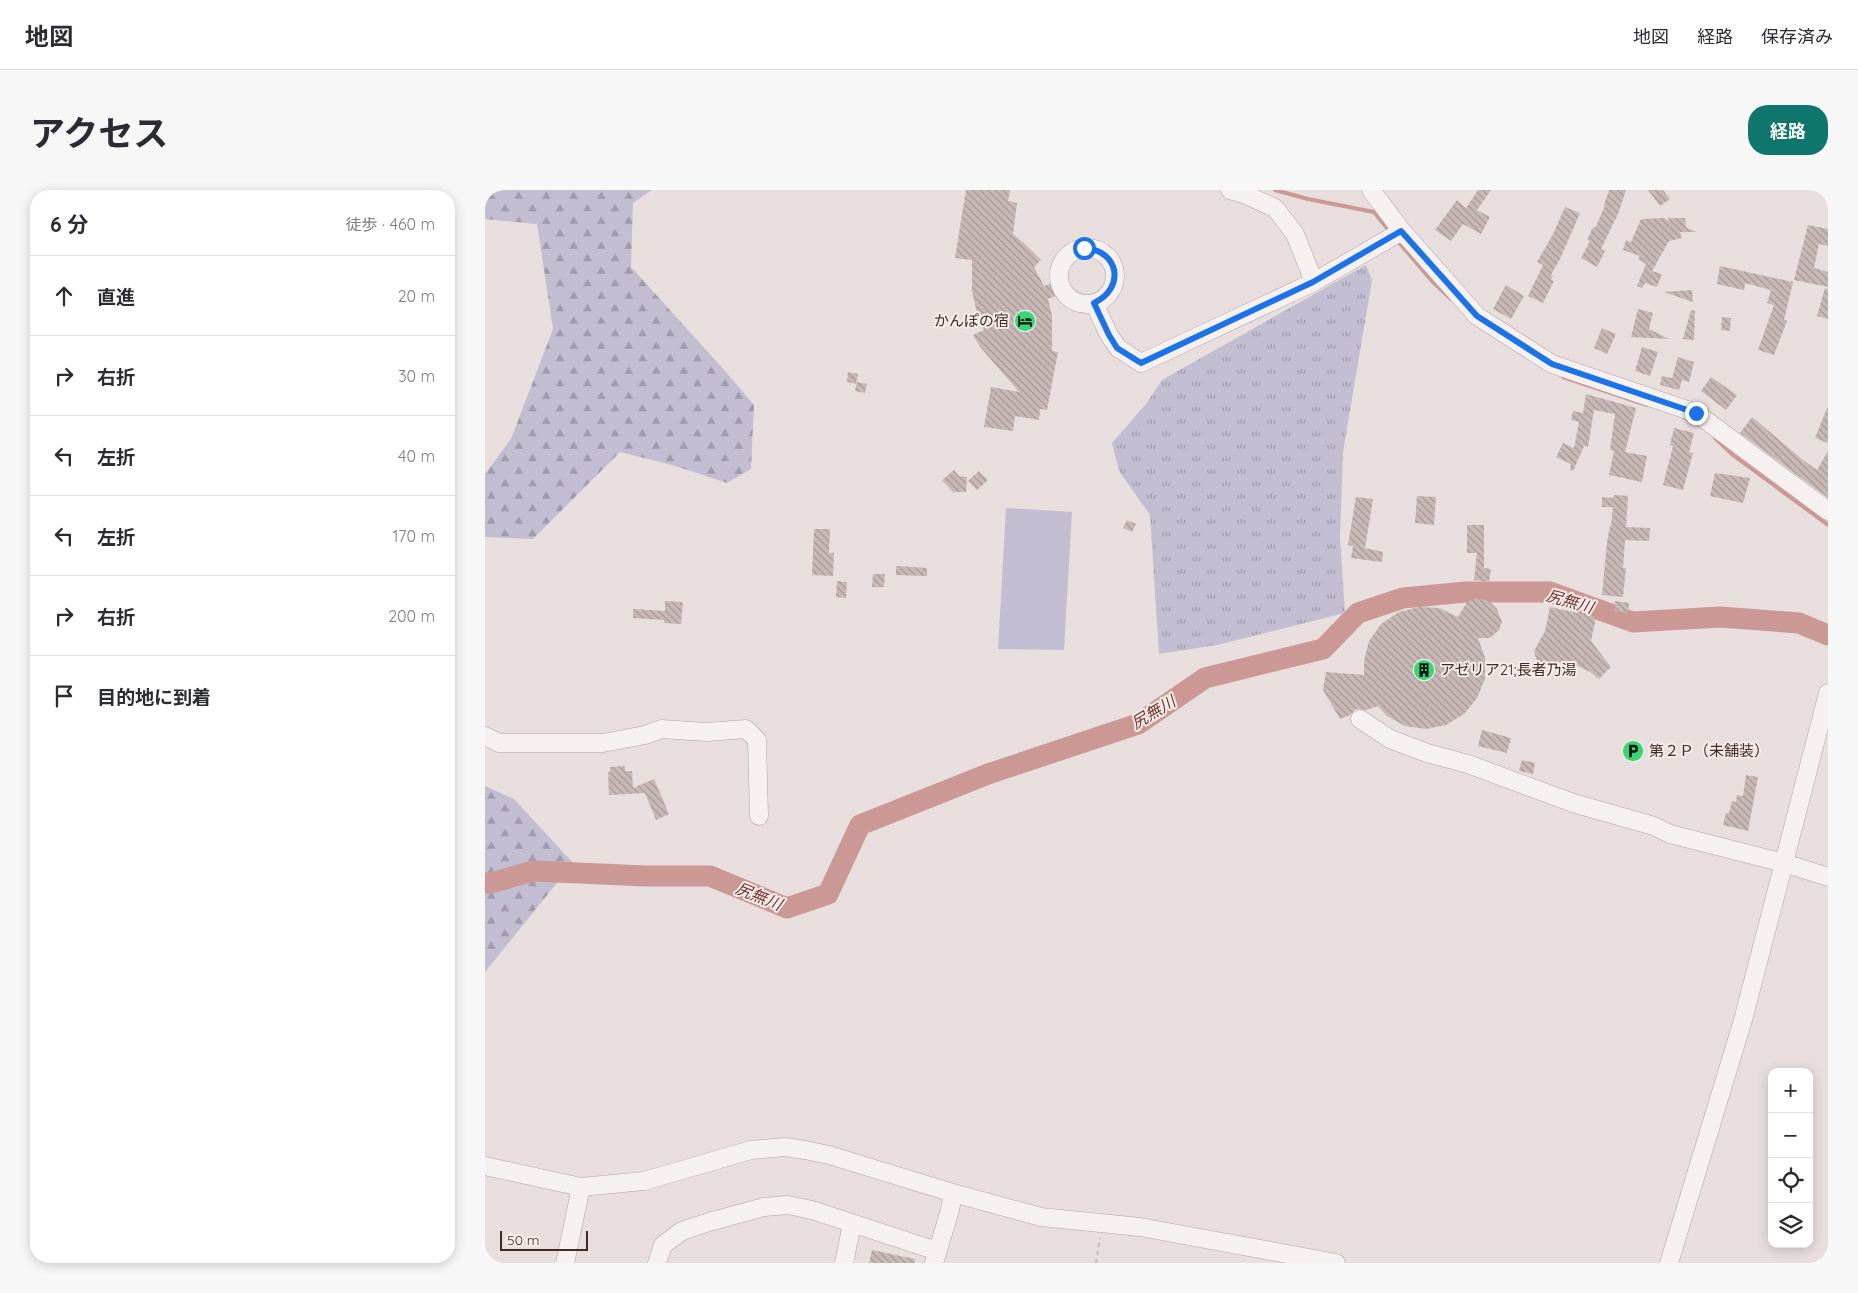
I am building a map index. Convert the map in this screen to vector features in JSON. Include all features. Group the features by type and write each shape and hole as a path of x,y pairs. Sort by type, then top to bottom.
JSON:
{"street":[{"path":"1230,190 1275,208 1295,234 1313,282"},
{"path":"1371,190 1401,231 1477,316 1552,364 1696,413 1828,511"},
{"path":"1094,303 1117,348 1141,363 1313,282 1401,231"},
{"path":"1669,1263 1743,1020 1828,693"},
{"path":"1360,719 1390,739 1427,753 1468,764 1573,803 1654,826 1669,834 1784,863 1828,877"},
{"path":"485,736 499,743 603,744 645,736 661,730 707,732 746,729 757,740 759,816"},
{"path":"485,1166 581,1187 644,1181 751,1150 785,1147 829,1155 953,1194 1041,1217 1185,1234 1336,1263"},
{"path":"565,1263 581,1187"},
{"path":"657,1263 663,1245 681,1231 764,1207 788,1205 813,1210 935,1257 950,1210 953,1194"},
{"path":"844,1263 852,1224"}],"path":[{"path":"1096,1263 1103,1223"}],"green space":[{"path":"485,190 652,190 633,203 631,267 754,405 751,469 727,483 672,465 620,452 533,539 485,537 485,474 511,439 553,329 537,224 485,219"},
{"path":"1366,265 1372,280 1343,452 1340,538 1345,613 1217,645 1159,654 1150,515 1119,471 1112,443 1146,404 1162,380"},
{"path":"1006,508 1072,512 1064,650 998,649"},
{"path":"485,786 514,799 573,863 485,972"}],"building":[{"path":"966,190 1010,190 1008,201 1017,203 1013,234 1041,260 1034,267 1044,286 1058,281 1063,293 1048,299 1052,316 1052,351 1058,352 1047,410 1040,409 1039,420 1015,416 1013,431 984,427 991,387 1019,392 980,347 973,335 984,330 977,313 972,291 972,260 955,258"},
{"path":"1478,190 1491,190 1477,210 1490,217 1481,234 1463,224 1451,241 1435,230 1457,200 1466,208"},
{"path":"1609,190 1626,190 1618,214 1601,249 1605,251 1597,267 1581,258 1590,241 1587,240 1593,227 1595,228 1605,206"},
{"path":"1648,190 1663,190 1670,199 1660,206"},
{"path":"1565,207 1580,213 1551,275 1553,276 1551,280 1554,281 1543,303 1528,296 1543,265 1537,262 1553,234"},
{"path":"1664,218 1670,221 1668,218 1685,218 1686,227 1696,232 1680,232 1682,238 1669,241 1652,271 1662,274 1657,287 1645,283 1642,288 1637,286 1646,264 1638,259 1640,256 1623,250 1626,240 1631,242 1641,219"},
{"path":"1808,225 1828,229 1828,246 1819,244 1814,268 1828,272 1828,287 1794,280"},
{"path":"1720,266 1793,282 1784,320 1787,321 1774,355 1758,350 1774,305 1767,303 1771,290 1745,283 1744,290 1717,284"},
{"path":"1506,285 1524,296 1511,319 1493,309"},
{"path":"1825,288 1828,289 1828,319 1817,316"},
{"path":"1692,290 1693,302 1664,292"},
{"path":"1638,309 1653,313 1649,329 1669,339 1631,337"},
{"path":"1691,310 1695,311 1694,340 1683,339"},
{"path":"1722,317 1731,318 1730,331 1721,330"},
{"path":"1602,328 1616,334 1607,354 1594,348"},
{"path":"1642,347 1658,352 1650,376 1635,371"},
{"path":"1678,357 1694,362 1689,382 1682,380 1679,390 1660,385 1662,376 1672,378"},
{"path":"848,372 858,374 856,384 847,382"},
{"path":"1711,377 1737,395 1726,410 1701,391"},
{"path":"857,382 867,384 865,393 855,391"},
{"path":"1586,394 1636,408 1625,452 1647,456 1642,482 1609,475 1614,451 1610,450 1615,414 1594,410 1588,447 1584,446 1573,471 1570,470 1571,464 1556,457 1563,443 1574,448 1579,422 1571,420 1573,411 1583,413"},
{"path":"1828,408 1828,443 1815,438"},
{"path":"1752,417 1817,470 1828,451 1828,498 1740,433"},
{"path":"1674,428 1694,433 1689,452 1693,453 1683,490 1663,485 1673,446 1670,445"},
{"path":"954,470 959,476 967,477 966,492 953,492 942,480"},
{"path":"979,471 988,480 977,490 968,481"},
{"path":"1715,473 1750,478 1743,503 1710,496"},
{"path":"1614,495 1628,496 1626,527 1650,528 1649,541 1625,540 1623,568 1626,568 1623,597 1602,595 1607,542 1613,507 1602,507 1602,497 1613,498"},
{"path":"1417,496 1436,497 1434,525 1415,523"},
{"path":"1356,497 1373,499 1365,548 1383,552 1382,562 1351,558 1353,546 1348,545"},
{"path":"1127,520 1136,524 1132,532 1123,528"},
{"path":"1467,525 1484,525 1484,568 1491,569 1489,582 1474,580 1477,553 1467,553"},
{"path":"814,529 830,529 829,553 834,553 833,576 812,575"},
{"path":"896,566 927,568 927,576 896,575"},
{"path":"873,574 885,574 884,587 872,587"},
{"path":"837,581 847,582 846,598 836,597"},
{"name":"アゼリア21;長者乃湯","path":"1478,598 1489,601 1497,609 1502,622 1499,630 1490,638 1478,638 1485,658 1485,679 1477,698 1464,714 1446,725 1426,729 1405,726 1387,716 1378,706 1366,710 1356,709 1350,715 1340,719 1323,690 1326,672 1364,675 1364,661 1369,641 1381,624 1399,612 1419,607 1439,608 1458,617 1467,602"},
{"path":"665,601 683,602 681,624 664,623 664,620 633,618 633,609 665,611"},
{"path":"1615,601 1629,603 1628,613 1614,611"},
{"path":"1550,607 1596,617 1591,641 1611,667 1599,679 1576,665 1575,672 1565,670 1566,661 1538,667 1534,651 1545,631"},
{"path":"1482,730 1511,738 1507,753 1478,746"},
{"path":"1522,760 1535,763 1533,774 1519,771"},
{"path":"625,766 625,771 632,771 633,788 654,779 669,814 656,820 645,793 609,795 608,772 610,772 610,767"},
{"path":"1746,775 1758,777 1748,831 1723,825 1732,801 1736,802 1737,795 1743,796"},
{"path":"872,1250 915,1259 915,1263 869,1263"}],"waterway":[{"path":"1275,190 1308,199 1374,212 1391,233"},
{"path":"1397,240 1432,281 1451,299"},
{"path":"1563,377 1647,405"},
{"path":"1715,438 1733,455 1828,525"},
{"name":"尻無川","path":"485,883 533,871 646,876 710,876 787,908 828,894 860,825 988,774 1138,724 1205,678 1323,649 1358,613 1403,598 1466,592 1550,592 1633,622 1720,617 1799,623 1828,635"}],"place":[{"name":"かんぽの宿","path":"1025,321"},
{"name":"アゼリア21;長者乃湯","path":"1424,670"},
{"name":"第２Ｐ（未舗装）","path":"1633,751"}],"route":[{"path":"1084,248 1101,252 1113,266 1114,284 1110,292 1103,299 1094,303 1117,348 1141,363 1313,282 1401,231 1477,316 1552,364 1696,413"}]}
